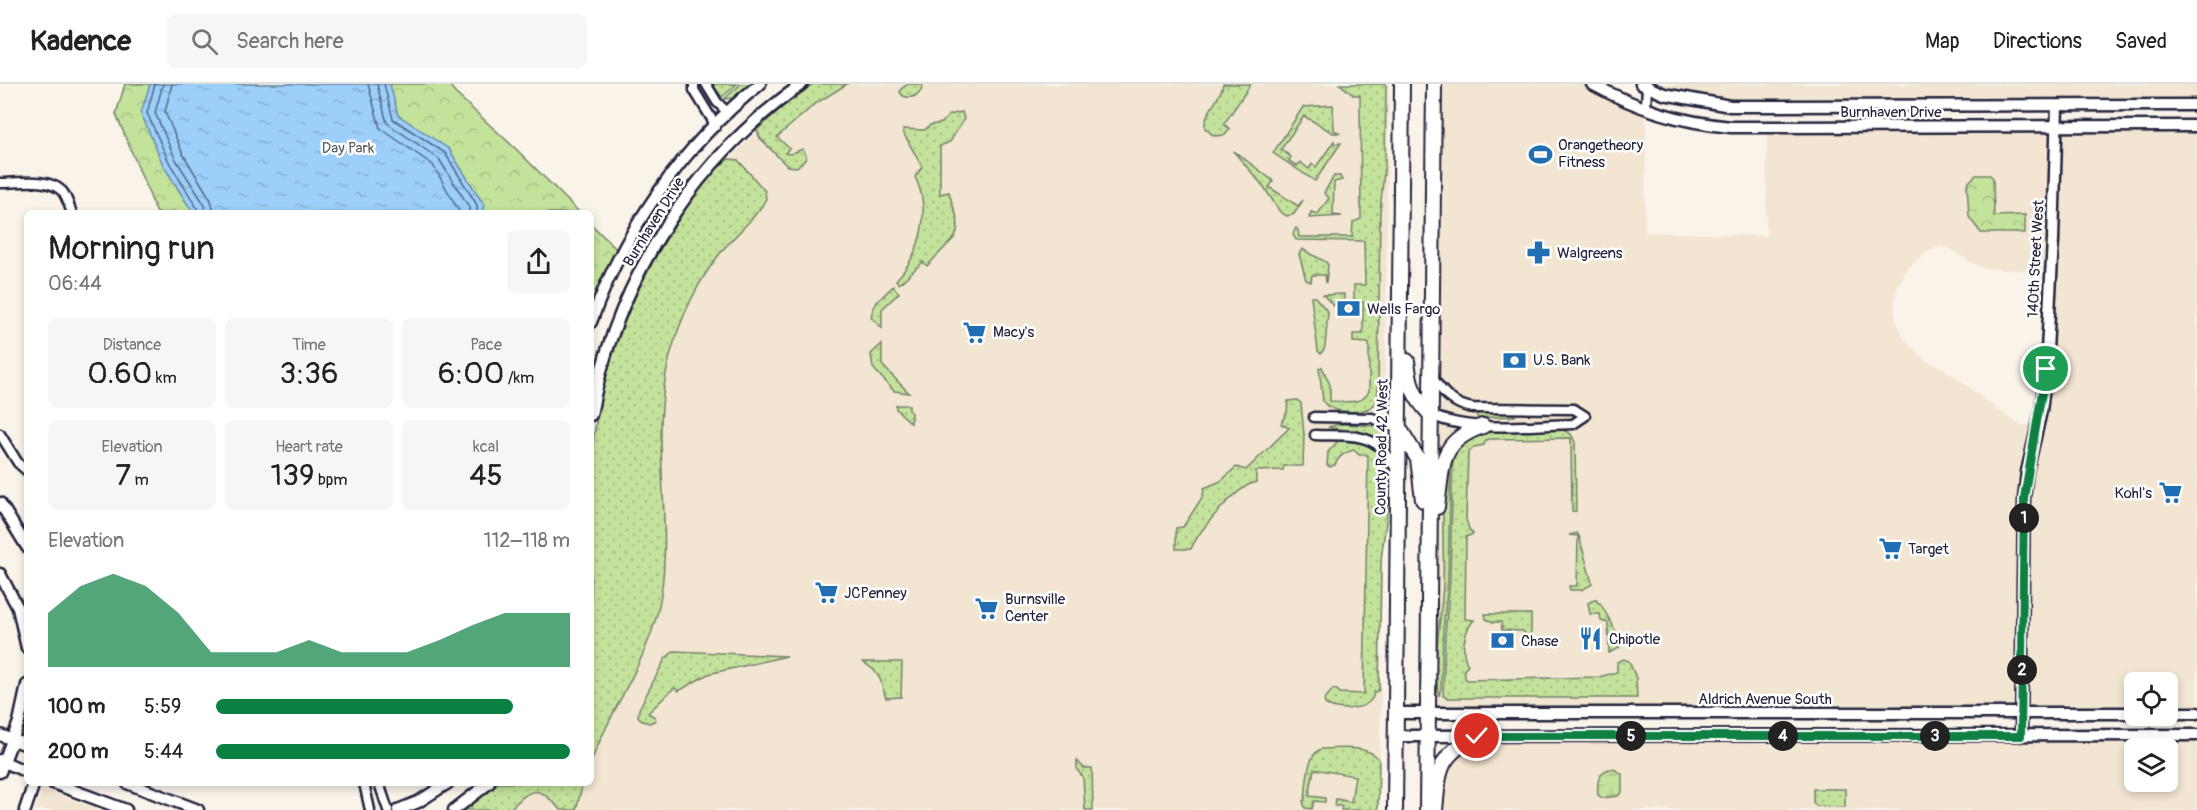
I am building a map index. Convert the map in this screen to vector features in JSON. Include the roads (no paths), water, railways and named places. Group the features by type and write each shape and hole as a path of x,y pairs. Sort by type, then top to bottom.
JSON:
{"highway":[{"name":"County Road 42 West","path":"1395,810 1402,84"},
{"path":"1427,810 1434,84"},
{"path":"1400,293 1409,381 1414,394 1431,415"},
{"path":"1430,559 1447,450 1461,435 1483,426"},
{"path":"1399,428 1418,459 1430,559"},
{"path":"1435,810 1439,775 1444,762 1458,746 1477,736"}],"street":[{"path":"694,84 694,90 716,126"},
{"path":"706,84 717,102 728,112"},
{"name":"Burnhaven Drive","path":"594,315 613,270 649,206 678,167 728,112 760,84"},
{"name":"Burnhaven Drive","path":"594,402 616,323 645,260 663,231 711,165 765,111 802,84"},
{"name":"Burnhaven Drive","path":"1592,84 1646,110 1666,116 1731,127 2197,126"},
{"path":"1645,85 1646,110"},
{"name":"Burnhaven Drive","path":"1645,85 1664,94 1730,106 2197,105"},
{"name":"140th Street West","path":"2021,736 2024,498 2046,369 2057,106"},
{"path":"0,183 44,183 54,186 65,196 71,210"},
{"path":"1431,375 1441,391 1460,406 1574,409 1585,416 1574,424 1483,426 1443,421 1431,415"},
{"path":"1314,417 1372,418 1399,428"},
{"path":"0,434 18,463 24,468"},
{"path":"1315,435 1365,439 1379,447 1399,471"},
{"path":"0,503 24,542"},
{"path":"0,574 18,608 24,635"},
{"path":"0,772 2,760 13,739 24,702"},
{"name":"Aldrich Avenue South","path":"1396,713 2124,714"},
{"path":"2178,713 2197,713"},
{"path":"0,735 24,744"},
{"path":"1396,736 2197,735"},
{"path":"2,760 24,771"},
{"path":"25,810 33,786"},
{"path":"61,786 126,810"},
{"path":"135,786 198,810"},
{"path":"365,786 370,810"},
{"path":"380,786 388,810"},
{"path":"398,810 418,802 443,786"},
{"path":"454,810 485,786"}],"water":[{"name":"Day Park","path":"150,84 390,84 398,115 449,149 484,205 483,210 191,210 163,165 141,113"}],"place":[{"name":"Orangetheory Fitness","path":"1540,154"},
{"name":"Walgreens","path":"1539,253"},
{"name":"Wells Fargo","path":"1349,309"},
{"name":"Macy's","path":"975,332"},
{"name":"U.S. Bank","path":"1515,360"},
{"name":"Kohl's","path":"2170,493"},
{"name":"Target","path":"1890,549"},
{"name":"JCPenney","path":"826,593"},
{"name":"Burnsville Center","path":"987,608"},
{"name":"Chipotle","path":"1591,639"},
{"name":"Chase","path":"1503,641"}]}
